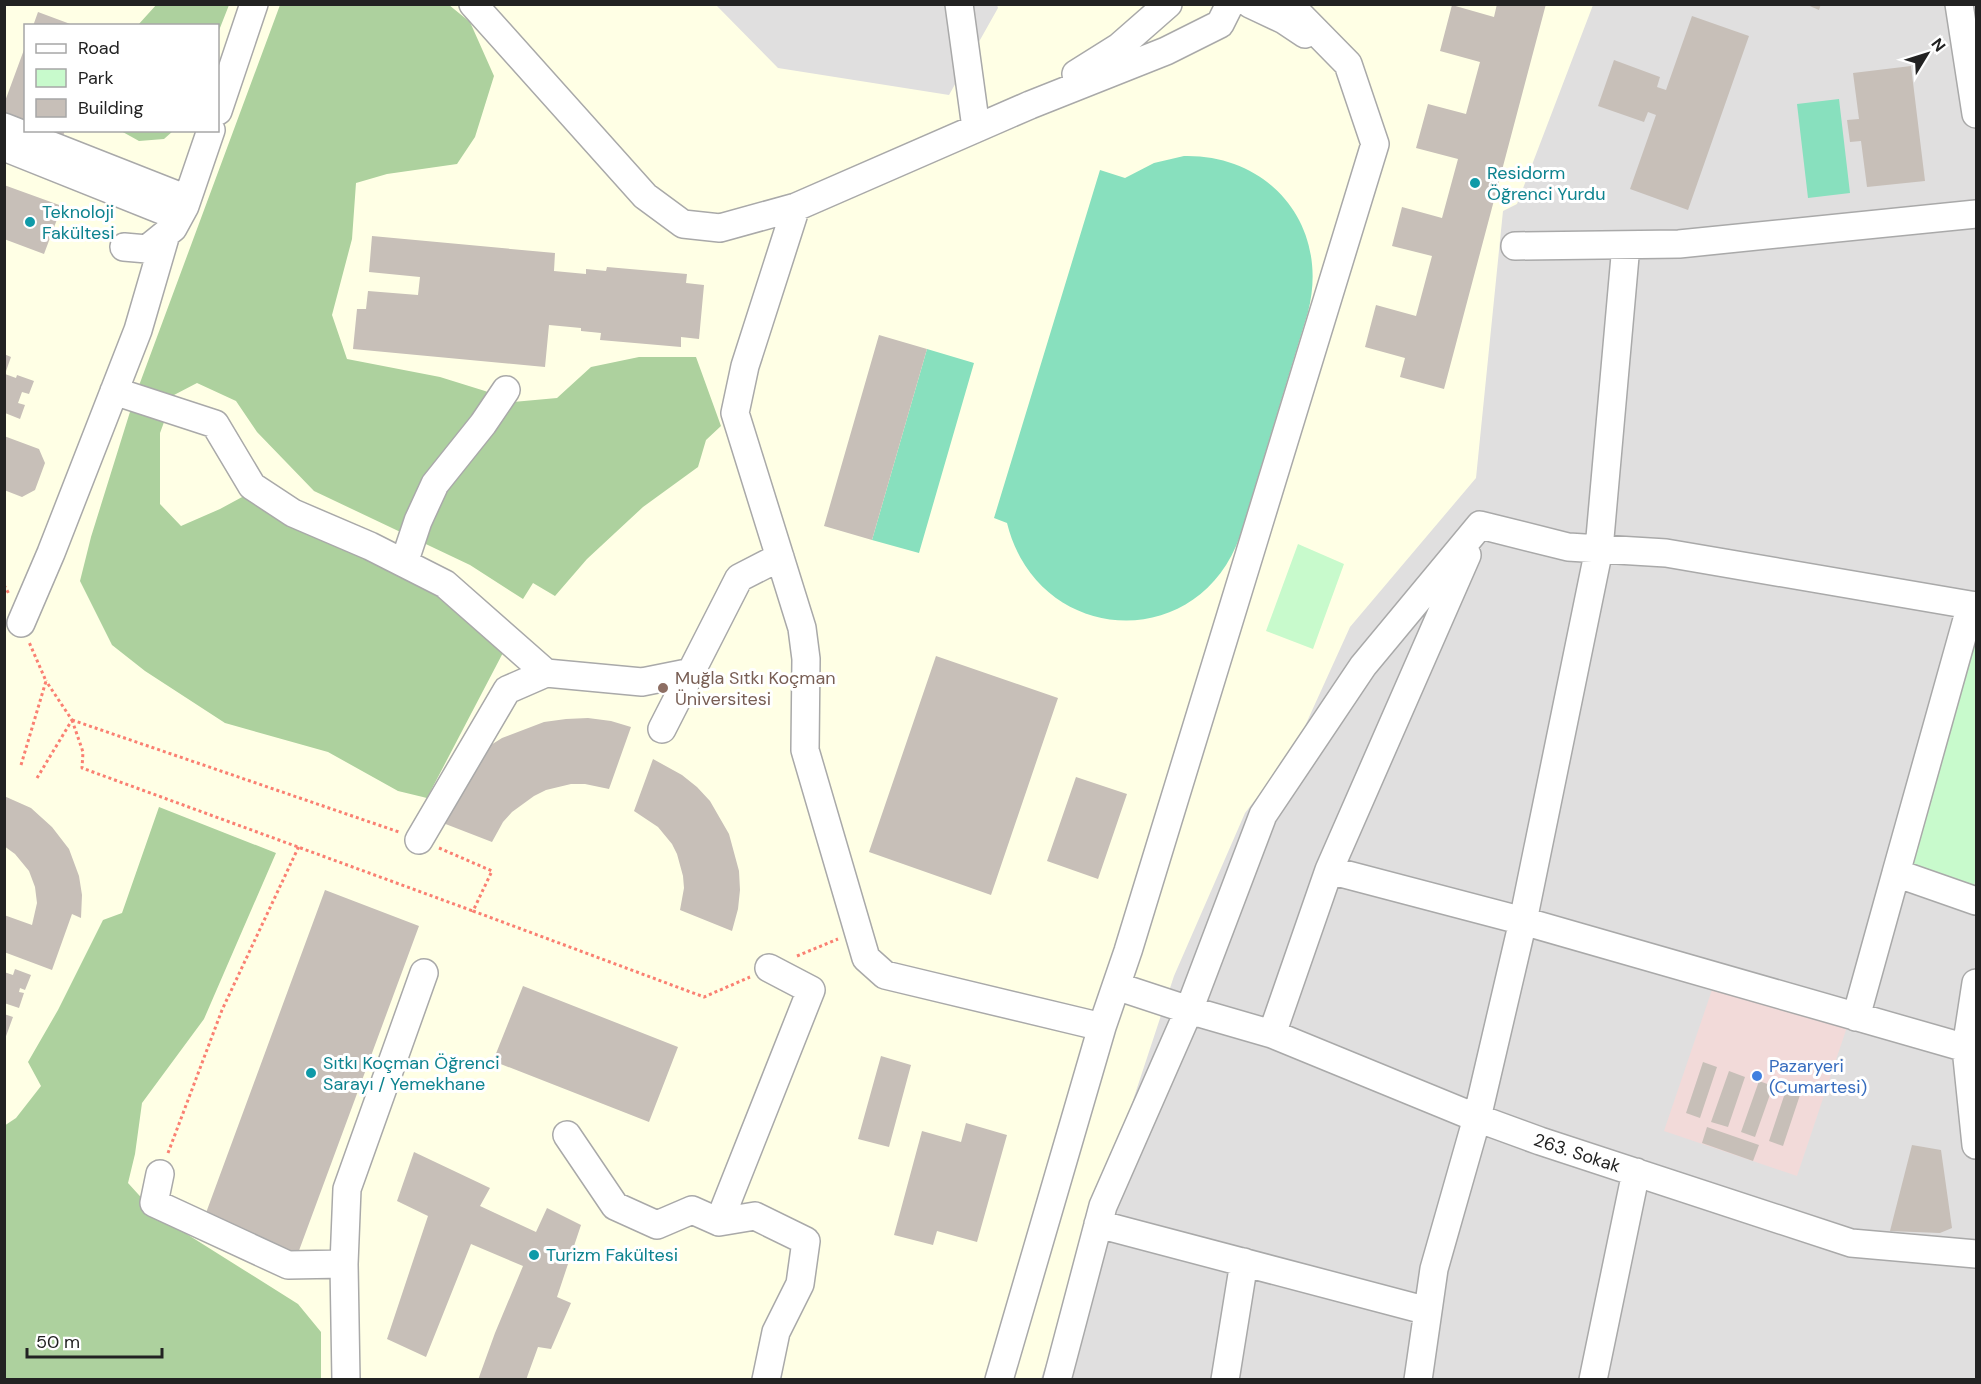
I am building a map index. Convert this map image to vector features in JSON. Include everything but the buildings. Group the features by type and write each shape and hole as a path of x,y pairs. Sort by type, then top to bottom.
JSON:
{"street":[{"path":"219,108 254,4"},
{"path":"473,4 645,196 683,224 720,228 796,207 1030,105 1166,51 1220,24 1230,4"},
{"path":"959,4 976,128"},
{"path":"1030,105 1119,46 1168,4"},
{"path":"1250,4 1284,20 1348,64"},
{"path":"999,1380 1102,1027 1375,144 1348,64 1289,4"},
{"path":"1965,8 1977,114"},
{"path":"4,126 177,216"},
{"path":"21,623 51,553 138,330 177,216 210,132"},
{"path":"4,147 177,216"},
{"path":"796,207 745,366 735,413 802,628 806,659 805,750 866,958 885,975 1102,1027"},
{"path":"1515,246 1679,244 1977,214"},
{"path":"124,247 147,249 177,216"},
{"path":"1418,1380 1434,1269 1477,1118 1523,921 1599,549 1626,244"},
{"path":"404,563 418,521 435,484 483,424 506,390"},
{"path":"114,391 215,424 252,486 293,513 370,546 445,584 546,673"},
{"path":"1480,525 1568,547 1666,553 1974,605 1856,1017"},
{"path":"1272,1034 1329,870 1480,525"},
{"path":"1057,1380 1103,1206 1189,1010 1263,815 1363,666 1480,525"},
{"path":"662,729 739,578 780,557"},
{"path":"419,840 507,690 546,673 642,682 692,672"},
{"path":"1329,870 1523,921 1971,1048"},
{"path":"1896,873 1977,901"},
{"path":"719,1222 811,990 769,968"},
{"path":"346,1380 344,1264 347,1189 424,973"},
{"path":"1977,983 1971,1048 1977,1145"},
{"name":"263. Sokak","path":"1116,986 1272,1034 1477,1118 1851,1243 1977,1254"},
{"path":"567,1135 615,1206 657,1225 692,1210 719,1222 755,1216 806,1241 800,1284 776,1332 766,1380"},
{"path":"1593,1380 1636,1172"},
{"path":"160,1174 154,1203 288,1265 344,1264"},
{"path":"1098,1224 1428,1311"},
{"path":"1225,1380 1244,1262"}],"path":[{"path":"21,623 46,681 72,720 83,752 82,768 704,997 842,937"},
{"path":"21,765 46,681"},
{"path":"72,720 378,824 492,871 473,911"},
{"path":"37,778 72,720"},
{"path":"160,1174 222,1010 299,846"}],"shaded area":[{"name":"Muğla Sıtkı Koçman Üniversitesi","path":"5,5 1976,5 1976,1379 5,1380"},
{"name":"Muğla Sıtkı Koçman Üniversitesi","path":"5,5 716,5 778,68 949,95 998,8 997,5 1593,5 1517,204 1503,211 1476,478 1350,627 1295,748 1245,813 1174,976 1041,1379 5,1380"},
{"name":"Pazaryeri (Cumartesi)","path":"1714,984 1849,1021 1797,1176 1664,1131"}],"green space":[{"path":"157,4 229,4 219,30 219,24 139,24"},
{"path":"280,5 449,5 470,22 494,76 475,137 457,164 387,174 356,183 352,239 332,315 347,359 440,377 513,402 557,398 591,367 639,357 696,357 721,426 706,440 698,467 643,507 587,559 555,596 533,583 523,599 470,565 314,491 257,432 236,401 197,383 174,395 160,433 160,504 181,526 244,496 414,575 506,647 427,798 398,791 328,752 225,723 145,671 112,645 80,581 91,537 134,399"},
{"path":"1839,99 1850,193 1808,198 1797,104"},
{"path":"123,132 172,132 164,139 139,141"},
{"path":"1184,156 1215,159 1243,168 1267,182 1287,201 1301,225 1310,251 1313,281 1308,312 1240,536 1219,575 1190,602 1156,617 1119,620 1083,612 1050,593 1024,564 1007,523 994,518 1100,170 1125,178 1154,163"},
{"path":"927,349 974,363 919,553 872,540"},
{"path":"1298,544 1344,564 1313,649 1266,631"},
{"path":"1976,620 1976,877 1972,894 1905,867"},
{"path":"159,807 276,853 204,1019 142,1103 135,1154 128,1183 158,1216 298,1304 321,1332 321,1379 5,1379 4,1126 16,1118 41,1086 28,1062 58,1010 103,920 122,913"}],"place":[{"name":"Residorm Öğrenci Yurdu","path":"1475,183"},
{"name":"Teknoloji Fakültesi","path":"30,222"},
{"name":"Muğla Sıtkı Koçman Üniversitesi","path":"663,688"},
{"name":"Sıtkı Koçman Öğrenci Sarayı / Yemekhane","path":"311,1073"},
{"name":"Pazaryeri (Cumartesi)","path":"1757,1076"},
{"name":"Turizm Fakültesi","path":"534,1255"}]}
